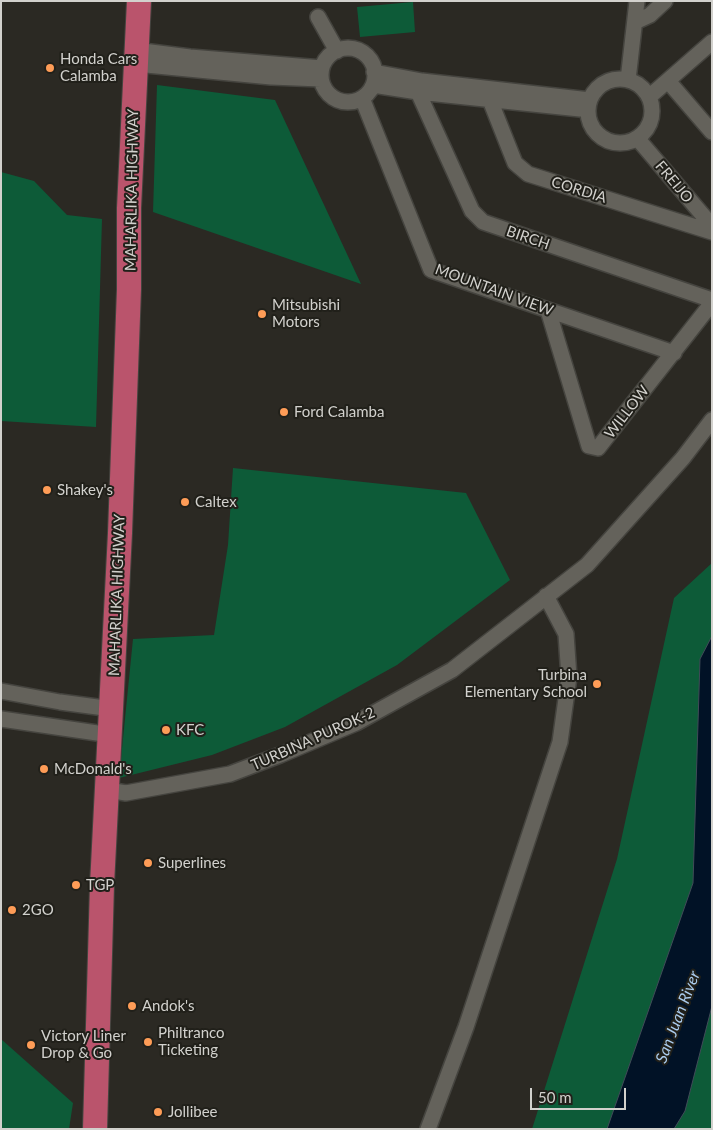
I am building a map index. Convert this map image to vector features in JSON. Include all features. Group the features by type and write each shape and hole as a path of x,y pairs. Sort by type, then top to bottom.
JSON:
{"highway":[{"name":"MAHARLIKA HIGHWAY","path":"96,1129 102,885 111,735 130,290 129,208 139,1"}],"street":[{"path":"628,80 637,1"},
{"path":"635,22 650,15 665,1"},
{"path":"318,17 337,51"},
{"path":"649,97 711,44"},
{"path":"345,49 361,52 372,64 373,78 368,92 362,98 345,102 337,100 329,95 324,88 321,74 330,55 337,51 345,49"},
{"path":"136,57 271,77 321,74"},
{"path":"373,78 418,92 490,100 589,105"},
{"path":"373,78 422,81 589,105"},
{"path":"618,79 628,80 644,89 649,97 652,106 652,116 644,132 637,138 628,142 608,141 593,129 589,120 589,105 594,92 601,85 618,79"},
{"path":"668,82 712,132"},
{"name":"BIRCH","path":"418,92 472,211 483,222 712,302"},
{"name":"MOUNTAIN VIEW","path":"362,98 431,270 674,352"},
{"name":"CORDIA","path":"490,100 515,163 528,174 712,232"},
{"name":"FREIJO","path":"637,138 712,226"},
{"name":"WILLOW","path":"548,310 589,446 598,448 712,302"},
{"name":"TURBINA PUROK-2","path":"108,790 126,793 230,774 356,723 452,670 587,565 683,458 712,420"},
{"path":"428,1129 466,1027 560,742 569,677 566,634 546,596"},
{"path":"1,691 112,709"},
{"path":"1,719 111,735"}],"green space":[{"path":"413,2 415,32 360,37 357,7"},
{"path":"157,85 275,100 361,284 153,212"},
{"path":"1,172 34,181 67,215 102,219 96,427 1,421"},
{"path":"233,468 466,493 510,580 397,665 285,727 212,755 119,778 133,639 214,635 228,545"},
{"path":"712,563 712,1129 532,1129 617,859 674,598"},
{"path":"1,1039 73,1103 69,1129 1,1129"}],"water":[{"name":"San Juan River","path":"712,636 712,1006 685,1111 674,1129 607,1129 693,883 700,659"}],"place":[{"name":"Honda Cars Calamba","path":"50,68"},
{"name":"Mitsubishi Motors","path":"262,314"},
{"name":"Ford Calamba","path":"284,412"},
{"name":"Shakey's","path":"47,490"},
{"name":"Caltex","path":"185,502"},
{"name":"Turbina Elementary School","path":"597,684"},
{"name":"KFC","path":"166,730"},
{"name":"McDonald's","path":"44,769"},
{"name":"Superlines","path":"148,863"},
{"name":"TGP","path":"76,885"},
{"name":"2GO","path":"12,910"},
{"name":"Andok's","path":"132,1006"},
{"name":"Philtranco Ticketing","path":"148,1042"},
{"name":"Victory Liner Drop & Go","path":"31,1045"},
{"name":"Jollibee","path":"158,1112"}]}
